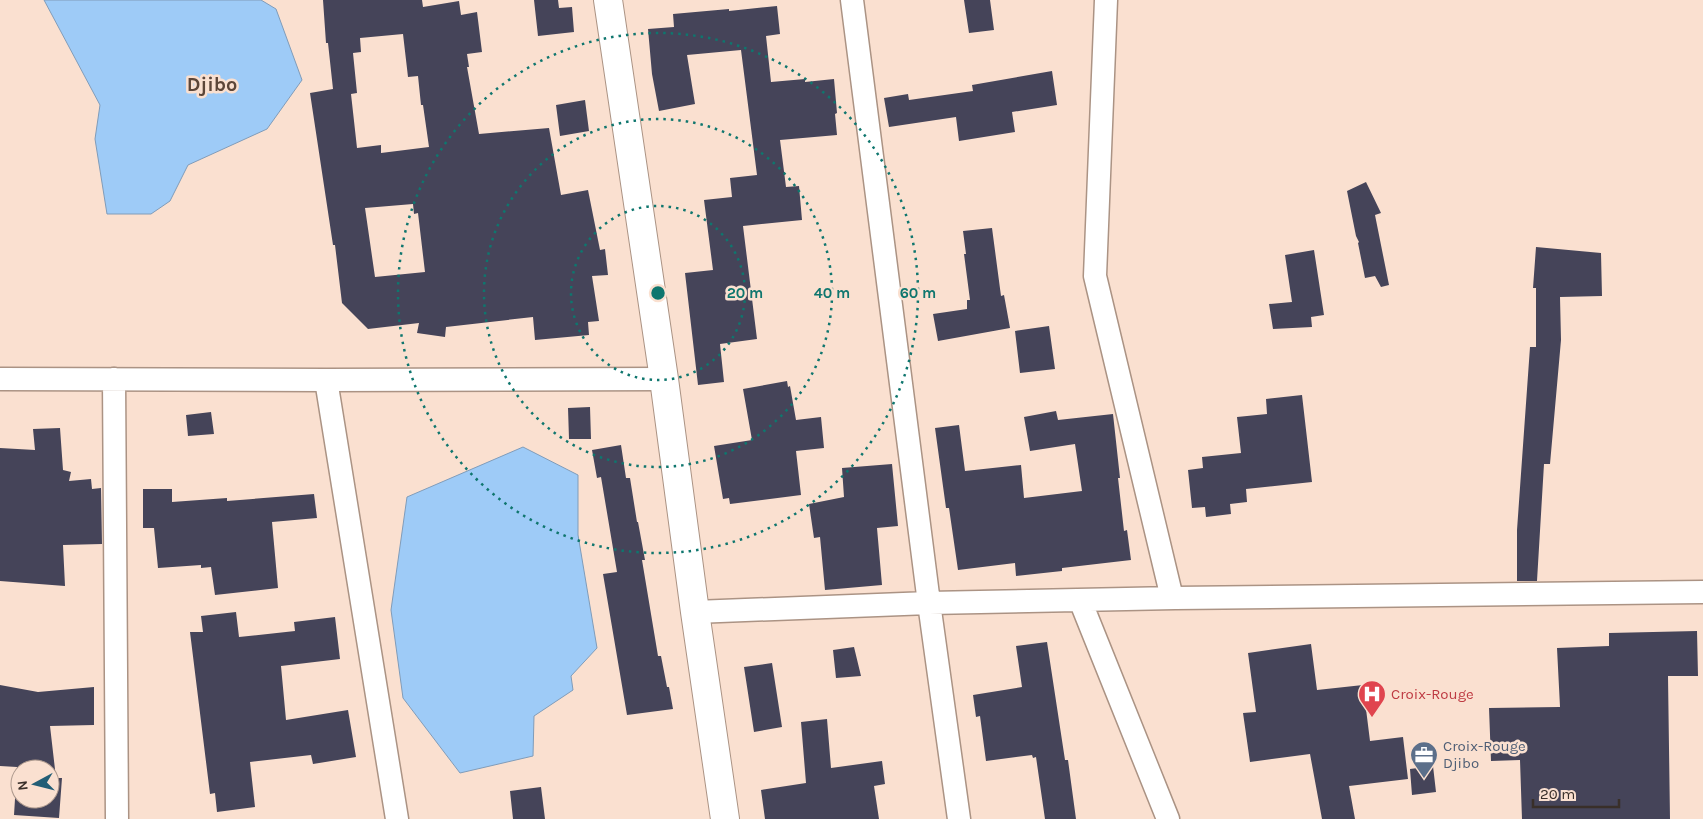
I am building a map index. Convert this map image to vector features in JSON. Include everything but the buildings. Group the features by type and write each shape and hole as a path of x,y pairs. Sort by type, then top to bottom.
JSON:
{"main road":[{"path":"608,0 664,379 725,819"}],"street":[{"path":"852,0 929,603 959,819"},
{"path":"1106,0 1095,276 1172,598"},
{"path":"0,379 664,379"},
{"path":"114,379 117,819"},
{"path":"326,380 397,819"},
{"path":"695,612 929,603 1172,598 1703,592"},
{"path":"1080,600 1168,819"}],"water":[{"path":"44,0 261,0 276,9 302,80 267,129 188,165 170,201 151,214 107,214 95,139 100,105"},
{"path":"523,447 578,475 578,535 597,648 571,676 573,690 534,716 533,756 460,773 403,698 391,610 407,497"}],"place":[{"name":"Croix-Rouge","path":"1372,718"},
{"name":"Croix-Rouge Djibo","path":"1424,779"}],"district":[{"name":"Djibo","path":"212,84"}]}
